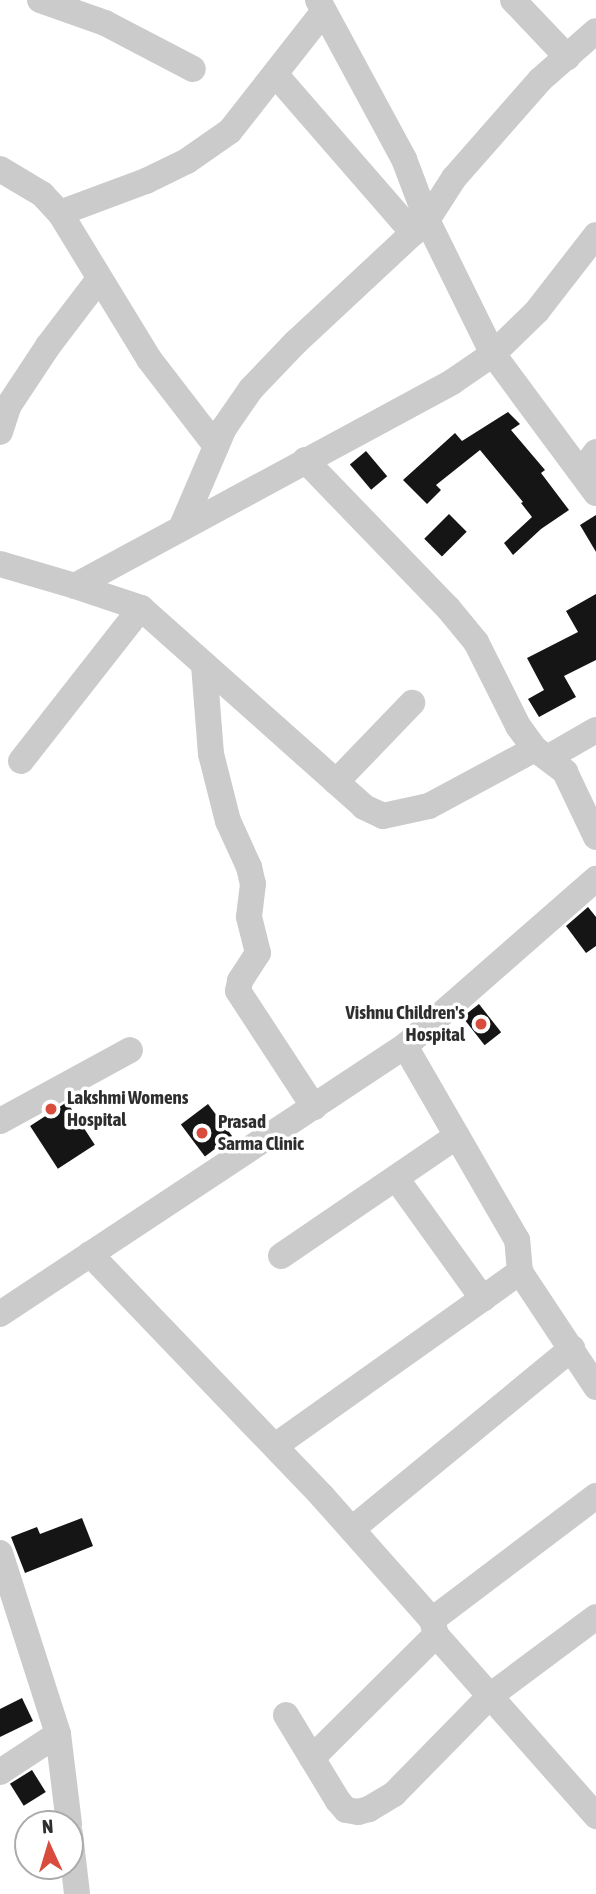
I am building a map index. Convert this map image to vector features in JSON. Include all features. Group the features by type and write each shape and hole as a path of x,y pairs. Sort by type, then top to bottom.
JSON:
{"street":[{"path":"40,0 105,23 193,69"},
{"path":"513,0 566,57"},
{"path":"60,213 146,181 187,161 230,131 275,74 321,5 404,159 420,226"},
{"path":"182,526 224,428 250,389 420,226 454,178 540,79 596,31"},
{"path":"275,74 420,226 493,354 591,472"},
{"path":"0,169 34,188 60,213 149,359 216,446"},
{"path":"75,586 452,382 493,354 537,311 596,235"},
{"path":"0,432 9,405 48,346 99,279"},
{"path":"304,460 448,608 476,642 518,726 542,753 565,772 596,837"},
{"path":"0,564 141,608 365,807 383,816 403,814 429,806 596,730"},
{"path":"21,761 141,608"},
{"path":"204,665 211,754 228,821 249,867 253,884 249,917 258,953 240,981 238,991 314,1107"},
{"path":"336,782 412,703"},
{"path":"0,1314 405,1046 596,879"},
{"path":"405,1046 517,1240 520,1272 596,1387"},
{"path":"0,1121 130,1050"},
{"path":"281,1256 457,1136"},
{"path":"396,1178 483,1299"},
{"path":"90,1254 352,1529 489,1696 593,1806"},
{"path":"275,1446 520,1272"},
{"path":"352,1529 572,1348"},
{"path":"312,1758 434,1627 596,1496"},
{"path":"0,1553 58,1734 67,1810"},
{"path":"286,1715 346,1810 358,1812 369,1809 394,1794 489,1696 596,1618"},
{"path":"0,1772 58,1734"}],"building":[{"path":"508,412 520,424 511,430 545,470 541,473 569,510 541,529 513,555 504,543 532,517 480,450 436,485 441,490 427,504 403,480 455,433 462,441"},
{"path":"366,451 387,476 371,490 350,464"},
{"path":"449,514 467,532 442,556 424,539"},
{"path":"596,515 596,552 580,525"},
{"path":"596,594 596,660 564,676 576,697 539,717 528,699 544,690 527,658 578,632 566,611"},
{"path":"588,907 596,917 596,946 586,953 566,926"},
{"path":"479,1004 501,1032 485,1045 462,1017"},
{"path":"67,1102 95,1145 58,1169 30,1126"},
{"path":"208,1104 232,1136 205,1156 181,1124"},
{"path":"82,1518 93,1546 25,1573 11,1537 37,1527 40,1534"},
{"path":"22,1698 33,1721 0,1737 0,1709"},
{"path":"32,1770 46,1792 24,1806 10,1784"}],"place":[{"name":"Vishnu Children's Hospital","path":"481,1024"},
{"name":"Lakshmi Womens Hospital","path":"51,1109"},
{"name":"Prasad Sarma Clinic","path":"202,1133"}]}
